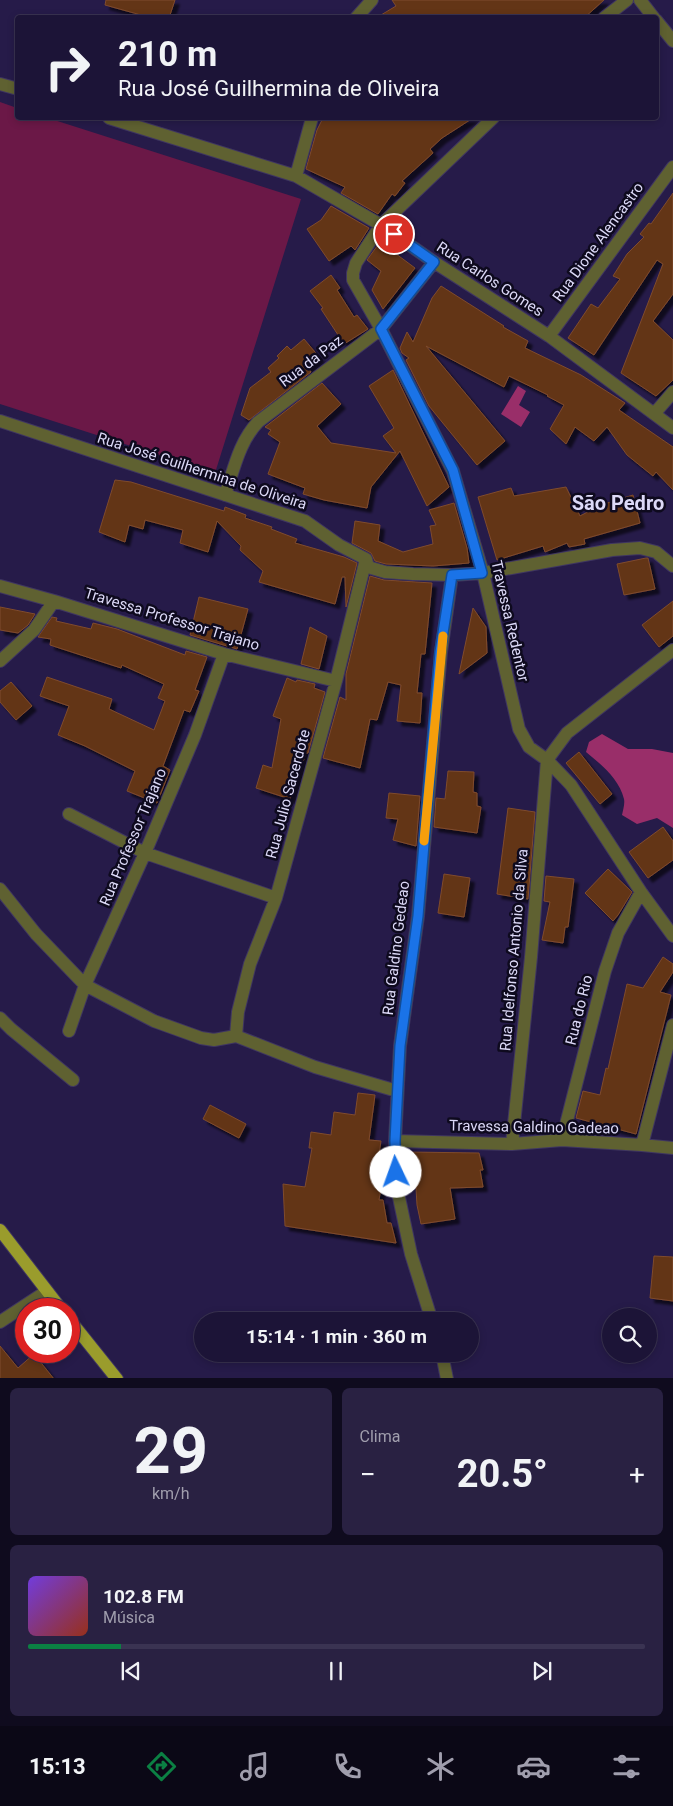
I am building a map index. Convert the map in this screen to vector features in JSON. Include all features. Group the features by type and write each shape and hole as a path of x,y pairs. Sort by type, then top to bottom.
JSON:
{"main road":[{"path":"0,1230 52,1298"},
{"path":"80,1333 117,1378"}],"street":[{"path":"359,15 372,0"},
{"path":"608,15 627,0"},
{"path":"640,0 652,15"},
{"path":"659,24 673,40"},
{"path":"0,84 15,88"},
{"name":"Rua Carlos Gomes","path":"115,120 296,176 381,224 434,262 549,336 673,428"},
{"path":"296,176 311,120"},
{"path":"381,224 491,120"},
{"name":"Rua Dione Alencastro","path":"549,336 673,167"},
{"name":"Travessa Redentor","path":"381,224 356,263 353,280 381,329 453,470 482,573 519,729 524,740 535,752 547,760"},
{"name":"Rua da Paz","path":"225,495 244,439 250,430 381,329 434,262"},
{"path":"654,414 673,392"},
{"name":"Rua José Guilhermina de Oliveira","path":"0,421 305,521 339,545 366,559 368,567 385,572 452,575 482,573 612,550 640,548 656,552 673,566"},
{"name":"Rua Julio Sacerdote","path":"236,1036 238,1012 250,964 276,898 336,681 366,559"},
{"name":"Rua Galdino Gedeao","path":"429,1312 411,1254 397,1188 395,1141 400,1046 418,916 440,652 452,575"},
{"name":"Travessa Professor Trajano","path":"0,586 224,654 336,681"},
{"path":"0,661 34,630 54,601"},
{"path":"673,650 567,733 547,760 571,785 640,892 673,936"},
{"name":"Rua Professor Trajano","path":"69,1031 85,985 145,853 194,735 224,654"},
{"name":"Rua Idelfonso Antonio da Silva","path":"512,1144 531,956 547,760"},
{"path":"69,814 145,853 276,898"},
{"path":"0,889 36,934 85,985 154,1020 201,1038 214,1040 236,1036 316,1067 397,1091"},
{"name":"Rua do Rio","path":"562,1140 605,971 615,941 640,892"},
{"path":"0,1018 73,1080"},
{"path":"642,1145 673,1024"},
{"name":"Travessa Galdino Gadeao","path":"395,1141 512,1144 562,1140 673,1148"},
{"path":"0,1322 46,1291"},
{"path":"444,1362 447,1378"}],"shaded area":[{"path":"0,102 15,107 15,120 54,120 301,199 215,473 0,404"},
{"path":"518,386 526,391 519,405 530,412 521,427 501,414"},
{"path":"602,734 628,749 652,749 673,753 673,828 657,818 637,824 622,815 624,799 618,785 604,767 586,752 589,742"}],"building":[{"path":"106,0 175,0 170,15 141,15 105,5"},
{"path":"392,0 604,0 587,15 381,15 396,6"},
{"path":"322,120 470,120 442,138 430,149 433,153 402,181 405,183 395,196 392,194 378,214 341,193 345,187 306,169 317,130"},
{"path":"673,193 673,294 653,321 673,340 673,380 656,396 621,373 663,264 657,260 594,355 568,338 591,304 598,308 620,279 613,276 627,254 644,237 640,234 649,223 651,224"},
{"path":"331,206 369,228 355,250 351,246 329,261 307,229 321,220"},
{"path":"380,242 415,268 383,309 372,290 381,271 367,260"},
{"path":"331,275 340,288 337,290 354,317 357,315 368,329 344,344 321,309 323,308 310,291"},
{"path":"441,286 503,327 528,341 525,348 581,375 625,403 619,410 673,447 673,490 656,472 653,476 627,455 607,427 594,441 575,427 566,444 550,429 564,405 509,376 504,387 426,346 505,441 477,465 429,406 406,360 409,358 402,353 400,348 407,332 413,342 432,298"},
{"path":"304,339 320,358 308,368 311,372 249,420 241,415 250,388 271,372 268,368 279,358 277,356 287,346 291,350"},
{"path":"393,370 449,487 427,506 400,451 371,487 367,508 303,494 305,488 268,474 280,442 268,434 271,430 265,427 322,383 341,404 317,426 331,443 396,453 383,436 394,428 369,386"},
{"path":"115,480 131,482 224,511 225,507 246,515 245,518 272,527 271,529 297,539 295,543 344,557 357,563 346,607 345,577 342,577 335,604 259,582 263,571 240,550 241,546 217,521 208,552 180,543 183,530 145,520 143,529 129,525 125,542 99,532"},
{"path":"566,487 580,516 601,505 633,495 640,523 584,539 585,544 569,547 567,543 545,552 543,546 497,560 478,497 511,488 514,496"},
{"path":"454,503 467,548 469,563 433,566 386,564 375,561 371,553 352,543 355,521 380,525 378,541 403,552 433,544 430,526 436,525 429,510"},
{"path":"648,558 655,589 624,595 617,564"},
{"path":"370,576 384,580 432,583 425,654 421,654 417,693 422,693 420,723 397,721 401,685 388,682 377,720 370,719 360,768 323,758 340,697 346,700 346,674"},
{"path":"199,597 248,609 237,649 190,635"},
{"path":"673,601 673,636 659,647 642,625"},
{"path":"0,607 35,614 28,625 18,633 0,630"},
{"path":"473,608 486,627 487,653 459,674"},
{"path":"52,617 57,618 56,621 91,629 93,623 117,629 185,655 186,651 207,657 195,690 199,691 190,712 184,710 163,766 170,770 157,803 127,791 135,771 58,735 69,706 40,696 47,677 112,699 109,709 154,730 165,701 158,698 164,684 122,665 121,668 50,645 51,639 38,637"},
{"path":"310,627 327,636 319,669 301,664"},
{"path":"287,678 296,682 297,680 315,684 314,688 325,692 308,753 306,753 290,799 256,788 263,765 272,768 281,719 273,716"},
{"path":"11,682 32,706 16,720 0,702 0,691"},
{"path":"579,752 612,794 600,804 566,763"},
{"path":"448,771 474,772 473,792 477,793 477,806 481,807 477,833 434,827 436,798 445,799"},
{"path":"389,793 420,796 416,846 393,840 398,819 386,818"},
{"path":"508,808 535,812 528,899 497,894"},
{"path":"663,827 673,841 673,860 648,878 629,852"},
{"path":"608,869 632,892 613,921 585,893"},
{"path":"444,874 470,878 464,917 438,913"},
{"path":"546,876 574,879 568,927 565,927 563,943 542,940 550,902 544,901"},
{"path":"663,957 673,964 673,972 660,992 671,995 636,1134 576,1118 583,1091 600,1095 606,1068 608,1069 627,984 643,988"},
{"path":"358,1093 375,1095 369,1140 381,1141 377,1167 384,1168 379,1200 383,1200 387,1223 391,1223 396,1243 285,1226 283,1184 305,1187 312,1148 309,1148 311,1132 331,1135 334,1112 355,1115"},
{"path":"210,1105 246,1124 239,1138 203,1119"},
{"path":"409,1152 479,1153 483,1170 480,1170 483,1187 450,1188 455,1219 421,1224"},
{"path":"654,1256 673,1257 673,1301 650,1298"},
{"path":"0,1346 18,1368 24,1363 41,1363 53,1378 0,1378"}],"slow traffic":[{"path":"424,841 440,652 443,636"}],"district":[{"name":"São Pedro","path":"618,503"}],"route":[{"path":"394,234 434,262 381,329 453,470 482,573 452,575 440,652 418,916 400,1046 395,1141 396,1172"}]}
